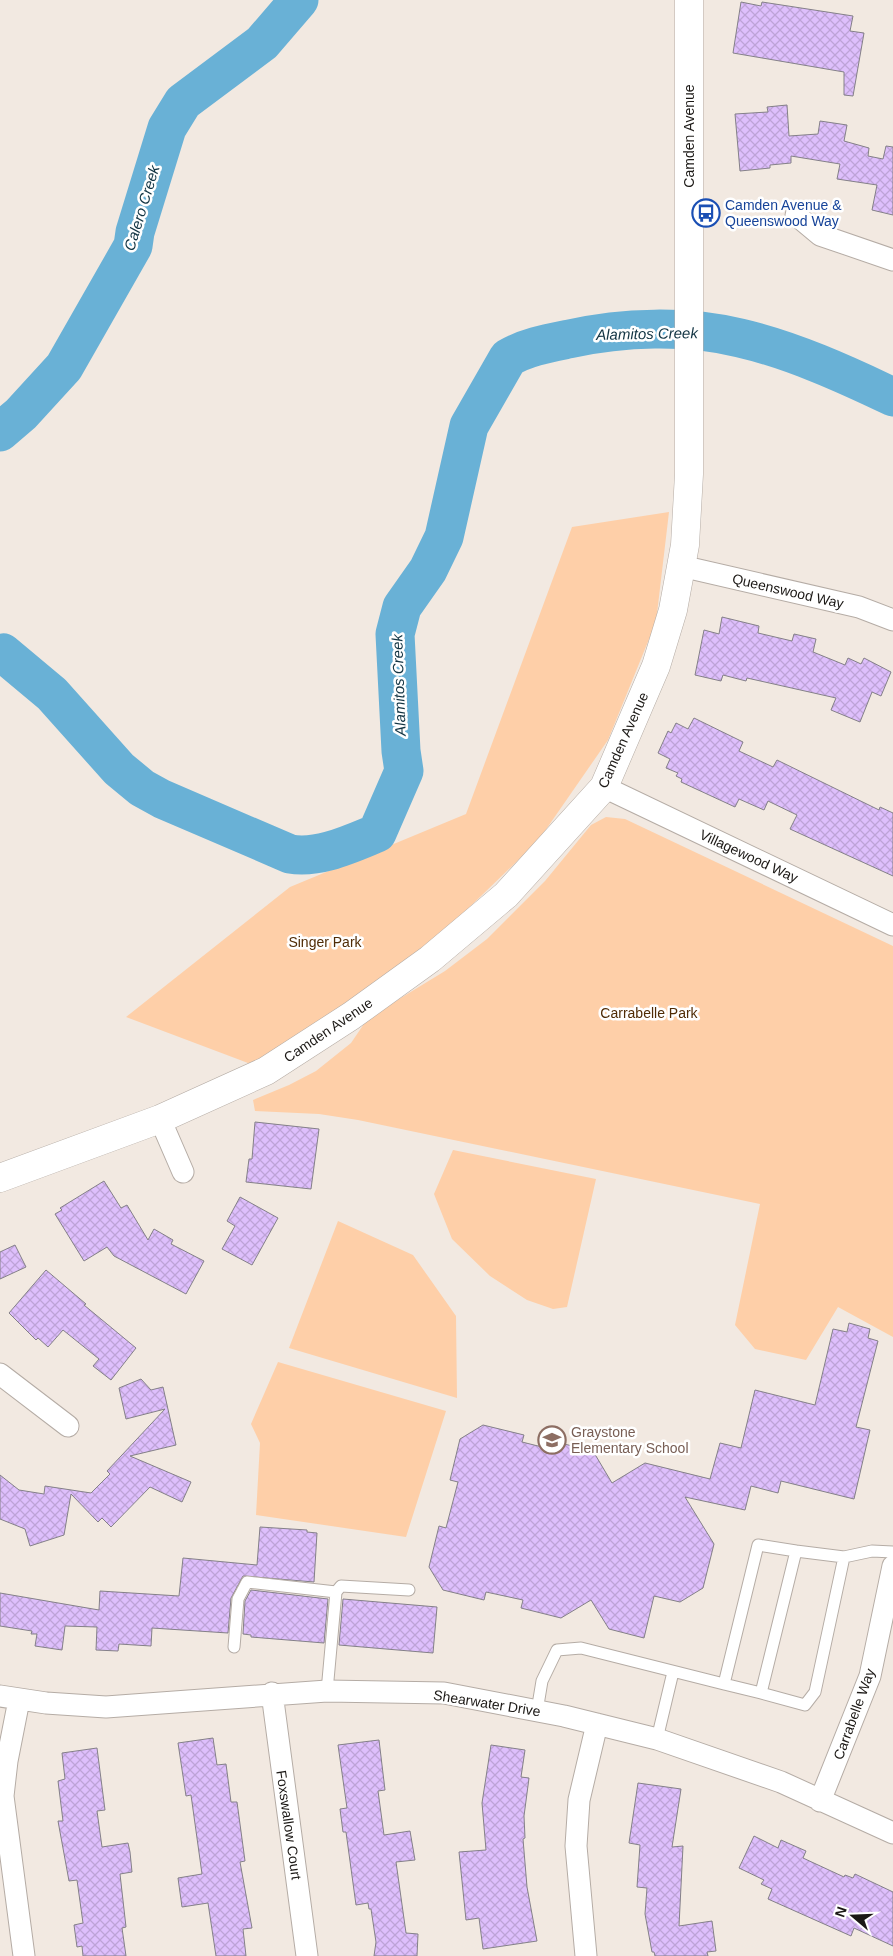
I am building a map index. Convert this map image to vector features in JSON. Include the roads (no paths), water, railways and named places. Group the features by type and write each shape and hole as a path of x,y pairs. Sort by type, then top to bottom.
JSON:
{"street":[{"name":"Camden Avenue","path":"0,1178 160,1119 266,1071 351,1016 430,959 506,896 604,787 656,666 672,610 685,545 689,474 689,0"},
{"path":"796,215 820,235 893,260"},
{"name":"Queenswood Way","path":"681,566 859,607 893,620"},
{"name":"Villagewood Way","path":"604,787 893,925"},
{"path":"160,1119 183,1172"},
{"path":"0,1374 68,1426"},
{"name":"Carrabelle Way","path":"820,1801 870,1676 893,1566"},
{"name":"Shearwater Drive","path":"10,1698 106,1707 272,1693 327,1691 444,1693 597,1724 656,1739 781,1782 893,1833"},
{"name":"Foxswallow Court","path":"272,1693 307,1956"},
{"path":"10,1698 3,1796 24,1956"},
{"path":"586,1956 576,1846 579,1800 597,1724"}],"lane":[{"path":"724,1684 758,1545 844,1557 872,1551 893,1552"},
{"path":"761,1694 796,1551"},
{"path":"537,1711 542,1680 557,1650 581,1648 805,1705 815,1692 844,1557"},
{"path":"234,1647 238,1599 247,1582 336,1592"},
{"path":"327,1691 336,1592 341,1586 409,1590"},
{"path":"656,1739 673,1672"}],"waterway":[{"name":"Calero Creek","path":"0,432 21,414 64,367 133,246 135,232 167,128 183,102 262,43 299,0"},
{"name":"Alamitos Creek","path":"0,654 3,653 52,694 119,769 142,788 162,799 290,854 301,855 334,850 377,833 404,771 401,751 395,634 402,607 428,570 444,537 469,426 508,358 530,348 611,332 654,329 698,331 740,338 779,349 837,371 893,397"}],"place":[{"name":"Camden Avenue & Queenswood Way","path":"706,213"},
{"name":"Graystone Elementary School","path":"552,1440"}],"park label":[{"name":"Singer Park","path":"325,942"},
{"name":"Carrabelle Park","path":"649,1013"}]}
